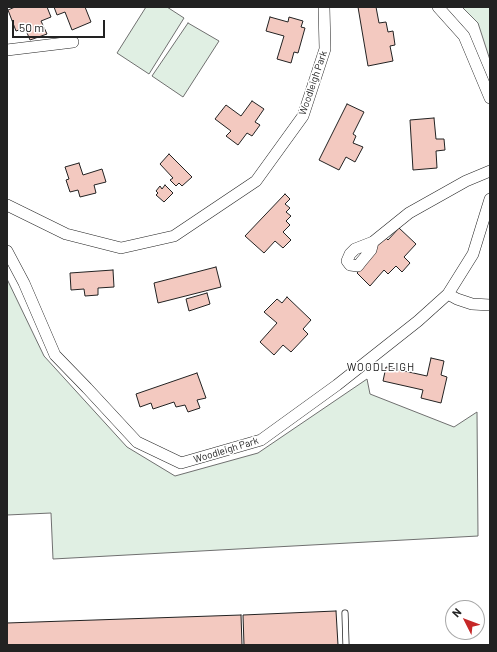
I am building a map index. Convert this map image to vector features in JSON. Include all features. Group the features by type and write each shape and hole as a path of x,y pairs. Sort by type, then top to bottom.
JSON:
{"street":[{"name":"Woodleigh Park","path":"7,205 66,234 122,248 174,236 256,181 303,116 325,49 324,7"},
{"path":"438,7 464,36 490,98"},
{"path":"7,50 73,42"},
{"path":"373,242 409,213 466,181 490,171"},
{"name":"Woodleigh Park","path":"7,250 24,284 55,356 137,442 181,463 261,440 349,375 418,321 448,294 473,254 490,199"},
{"path":"448,294 472,304 490,305"}],"lane":[{"path":"345,613 346,645"}],"green space":[{"path":"146,7 167,7 184,18 149,74 117,53"},
{"path":"462,7 490,7 490,60 478,23"},
{"path":"188,23 219,41 183,97 152,76"},
{"path":"7,279 44,356 127,447 175,476 258,453 367,379 370,394 454,427 477,412 478,536 53,559 51,513 7,515"}],"building":[{"path":"15,7 47,7 51,17 41,21 47,34 30,40 25,28 16,31 8,10"},
{"path":"54,7 85,7 91,22 72,30 65,12 57,15"},
{"path":"358,7 376,7 379,23 386,22 388,32 393,31 395,45 390,46 393,61 368,66"},
{"path":"270,17 288,22 289,17 303,21 301,27 305,28 298,53 294,52 291,63 277,59 284,36 266,31"},
{"path":"252,101 264,109 255,122 260,125 252,136 247,133 238,145 226,136 231,131 215,119 226,105 241,116"},
{"path":"347,104 364,112 353,134 356,136 353,143 363,147 355,162 346,157 339,170 319,160"},
{"path":"434,118 436,139 444,139 445,150 436,151 437,168 413,170 410,120"},
{"path":"169,154 192,177 182,186 179,183 176,186 170,180 173,178 160,164"},
{"path":"79,163 83,175 102,169 106,182 94,185 96,193 80,197 78,190 70,192 66,180 69,179 65,167"},
{"path":"165,185 173,193 164,202 156,195 158,193 156,191 160,186 162,189"},
{"path":"285,194 290,199 285,204 290,208 286,212 291,216 286,221 290,225 283,232 291,240 283,248 275,241 264,253 245,236"},
{"path":"399,228 416,244 404,257 410,263 402,272 396,266 388,274 384,270 370,286 357,273 366,263 363,261 385,237 388,240"},
{"path":"216,267 221,287 158,303 154,283"},
{"path":"113,270 114,287 98,288 98,295 85,296 84,289 71,290 70,273"},
{"path":"207,293 210,304 189,311 186,299"},
{"path":"287,297 311,320 303,329 308,334 291,352 283,345 274,355 260,342 277,323 264,312 277,299 282,303"},
{"path":"431,358 444,361 441,375 447,377 441,403 421,398 423,390 383,381 386,367 427,376"},
{"path":"197,373 206,398 197,400 200,408 188,412 185,405 176,407 174,402 153,409 151,403 140,407 136,394"},
{"path":"336,611 338,645 244,645 243,615"},
{"path":"241,615 242,645 7,645 7,623"}],"district":[{"name":"WOODLEIGH","path":"381,367"}]}
